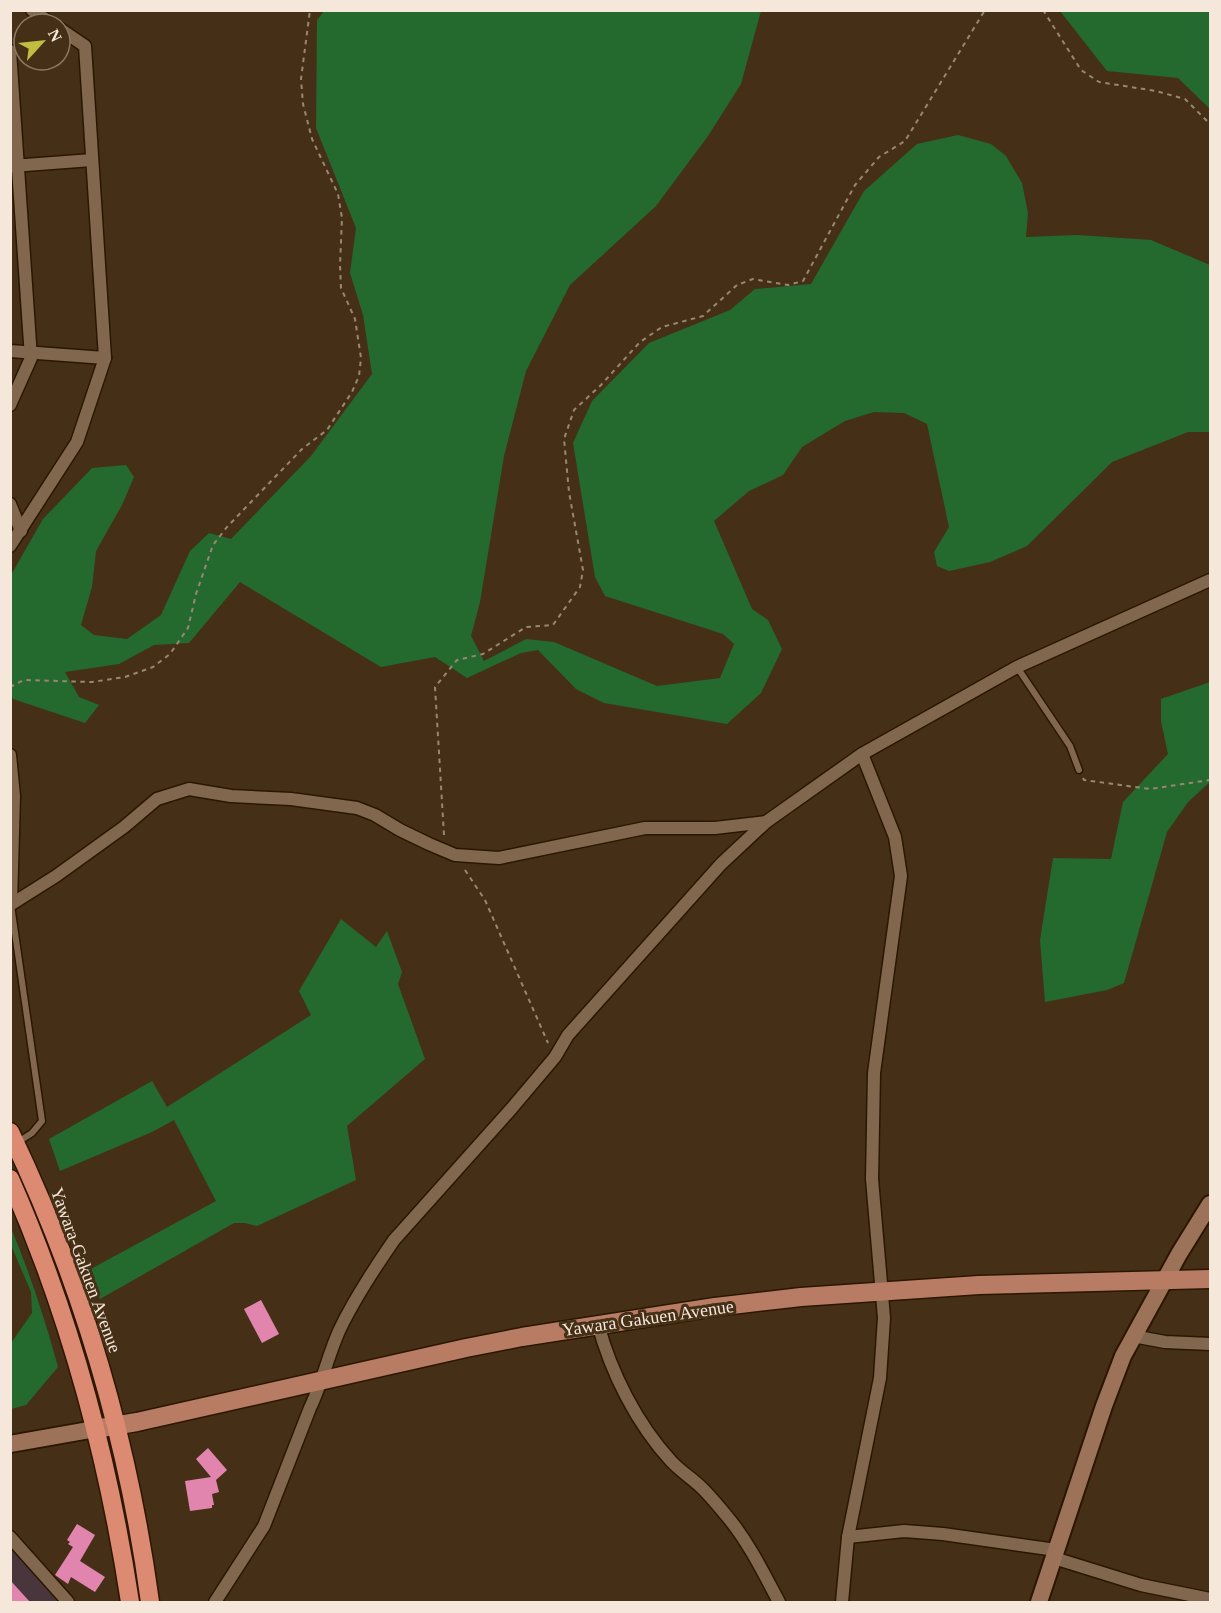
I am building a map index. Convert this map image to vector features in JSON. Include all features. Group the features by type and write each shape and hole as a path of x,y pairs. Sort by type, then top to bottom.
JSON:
{"highway":[{"name":"Yawara-Gakuen Avenue","path":"13,1137 68,1272 117,1425 133,1499 150,1602"},
{"name":"Yawara-Gakuen Avenue","path":"10,1179 50,1279 95,1429 112,1503 130,1602"}],"main road":[{"name":"Yawara Gakuen Avenue","path":"95,1429 466,1348 598,1324 791,1298 979,1285 1210,1279"}],"street":[{"path":"10,546 77,442 105,358 84,46 72,38"},
{"path":"10,51 15,166 31,358 10,405"},
{"path":"15,166 92,160"},
{"path":"10,351 105,358"},
{"path":"10,504 21,531"},
{"path":"215,1602 264,1526 322,1381 338,1333 350,1308 394,1240 512,1108 555,1057 568,1035 707,879 766,822 862,754 1017,667 1210,580"},
{"path":"842,1602 848,1537 880,1378 884,1318 872,1179 874,1073 901,876 896,837 862,754"},
{"path":"10,755 14,796 11,904"},
{"path":"11,904 56,876 124,827 157,799 189,789 231,796 291,799 357,808 450,852 499,858 645,828 715,828 766,822"},
{"path":"1038,1602 1107,1398 1133,1336 1210,1204"},
{"path":"598,1324 607,1353 620,1382 646,1428 671,1462 703,1489 746,1541 779,1602"},
{"path":"1133,1336 1165,1342 1210,1344"},
{"path":"10,1444 95,1429"},
{"path":"848,1537 904,1531 943,1534 1055,1554 1141,1585 1204,1600"},
{"path":"10,1537 68,1602"}],"lane":[{"path":"1017,667 1070,747 1079,770"},
{"path":"11,904 42,1121 32,1133 13,1137"}],"path":[{"path":"10,687 24,681 92,682 125,676 153,666 170,654 188,628 196,594 213,544 226,527 302,449 327,430 352,392 359,376 361,358 355,319 341,288 342,218 339,194 312,139 303,104 301,79 310,10"},
{"path":"555,1057 485,900 450,852 435,687 457,660 483,654 526,627 553,625 580,587 583,570 569,492 564,439 574,410 601,385 640,342 662,327 703,316 737,285 753,279 788,285 802,281 855,185 879,157 905,141 985,10"},
{"path":"1043,10 1081,70 1099,82 1156,90 1185,99 1210,124"},
{"path":"1079,770 1084,780 1150,789 1210,780"}],"shaded area":[{"path":"10,1546 59,1602 11,1602"}],"green space":[{"path":"324,11 761,11 741,84 708,136 656,206 570,285 526,371 504,456 480,602 471,636 484,661 526,639 554,642 657,686 720,678 734,644 723,634 605,596 595,577 573,443 592,401 649,343 730,310 755,289 811,284 864,191 917,144 958,135 991,144 1006,156 1022,183 1028,213 1026,237 1077,235 1151,240 1210,265 1210,432 1188,432 1112,462 1027,546 990,562 949,571 937,566 934,552 949,527 927,424 904,413 874,412 845,421 802,447 783,475 749,491 714,521 752,609 768,620 782,649 761,693 727,724 604,703 576,689 538,650 521,653 467,678 435,657 381,667 240,582 189,643 154,645 119,664 65,672 79,697 99,705 85,723 13,699 10,691 11,575 43,519 92,468 126,465 134,477 122,505 96,551 92,587 81,625 94,635 127,639 161,615 190,551 209,533 231,539 311,456 372,374 363,315 350,273 356,228 316,128 317,20"},
{"path":"1060,11 1210,11 1210,109 1178,78 1107,71"},
{"path":"1210,682 1210,782 1188,802 1167,832 1124,983 1107,990 1045,1002 1040,940 1053,858 1111,859 1123,802 1168,754 1161,721 1161,699"},
{"path":"341,919 376,947 387,931 402,972 398,984 425,1059 347,1126 356,1180 257,1226 234,1223 100,1299 89,1270 216,1201 174,1120 152,1132 60,1171 49,1139 152,1081 167,1107 311,1015 299,991"},
{"path":"11,1228 37,1297 58,1367 26,1405 11,1409 11,1343 32,1313 31,1292 11,1245"}],"building":[{"path":"261,1300 279,1334 262,1343 244,1309"},
{"path":"208,1448 227,1470 216,1480 219,1492 212,1494 214,1505 212,1508 190,1511 185,1481 211,1477 196,1459"},
{"path":"77,1524 95,1535 80,1561 105,1577 95,1592 71,1577 68,1584 55,1575 73,1547 68,1544 70,1542 67,1540"},
{"path":"10,1580 30,1602 10,1602"}]}
